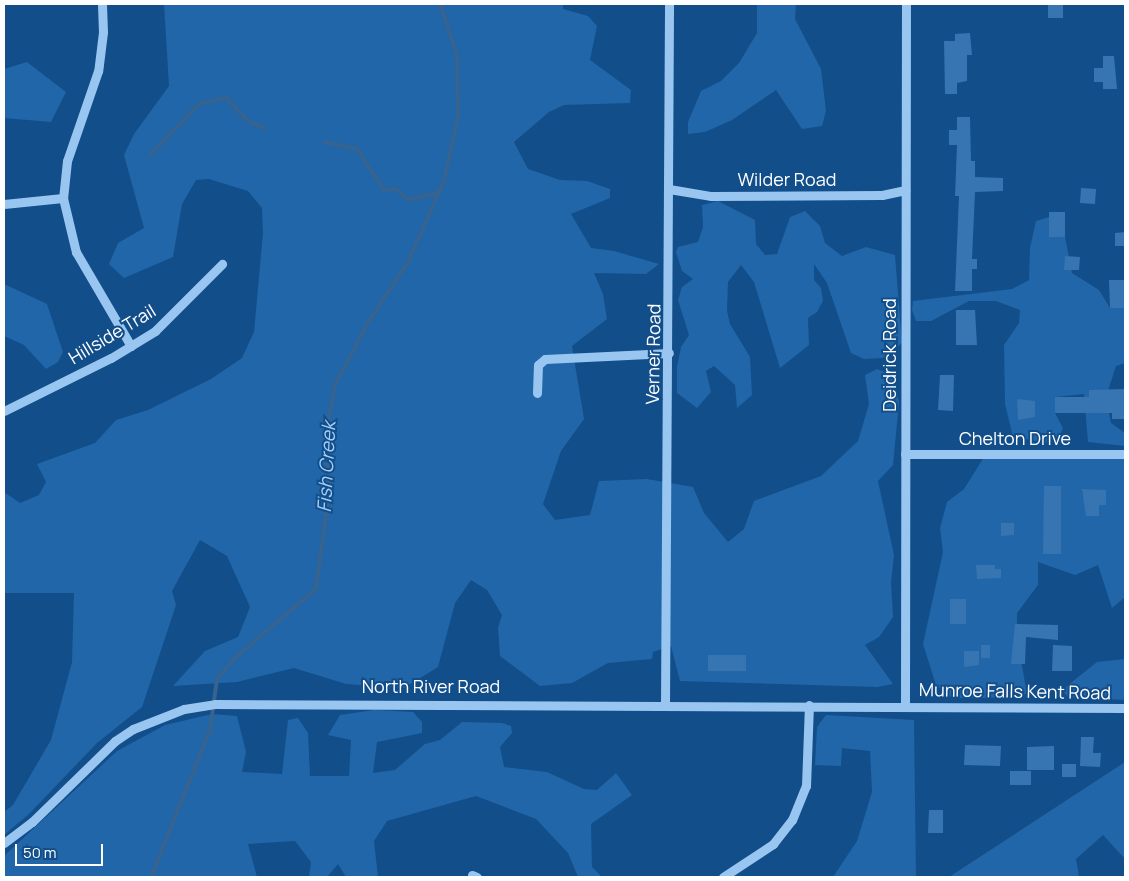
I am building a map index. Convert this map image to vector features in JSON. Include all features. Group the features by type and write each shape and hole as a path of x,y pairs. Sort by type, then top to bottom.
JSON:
{"street":[{"path":"102,4 103,32 98,71 67,161 63,198 76,252 130,346"},
{"name":"Verner Road","path":"665,705 669,354 669,4"},
{"name":"Deidrick Road","path":"905,706 906,4"},
{"name":"Wilder Road","path":"669,188 711,196 882,196 905,190"},
{"path":"4,204 63,198"},
{"name":"Hillside Trail","path":"4,411 155,332 178,312 222,264"},
{"path":"537,393 538,364 545,359 669,354"},
{"name":"Chelton Drive","path":"905,454 1125,454"},
{"name":"North River Road","path":"4,843 32,822 115,741 133,729 184,709 240,702 905,706"},
{"path":"723,877 773,844 792,820 806,786 809,706"},
{"name":"Munroe Falls Kent Road","path":"905,706 1125,708"}],"shaded area":[{"path":"164,4 563,4 563,9 588,16 597,26 590,60 631,90 630,103 564,105 549,112 514,142 528,169 560,180 587,181 610,189 610,198 571,214 591,248 614,251 659,264 646,274 594,273 603,294 607,319 572,346 584,419 561,451 543,504 555,520 590,515 599,481 647,479 693,487 704,513 728,542 744,529 754,501 821,476 858,441 869,404 865,375 877,369 894,376 899,403 893,465 878,481 894,555 891,582 893,617 879,637 865,645 893,684 877,687 680,681 671,646 653,652 652,659 608,663 572,683 540,686 500,656 498,628 502,615 487,590 471,580 455,603 438,667 404,688 346,684 294,668 237,682 173,686 205,651 238,637 250,607 227,556 200,540 172,591 176,605 142,707 97,743 29,814 4,835 4,812 13,805 51,740 72,662 74,593 4,593 4,492 20,503 39,495 46,482 37,464 95,443 116,420 148,410 211,379 242,358 254,332 263,233 262,208 248,191 209,179 196,180 182,204 173,257 124,278 109,264 118,243 144,228 124,155 134,134 169,86"},
{"path":"757,4 796,4 795,19 821,69 826,111 822,126 802,129 776,90 732,120 705,132 688,134 688,122 701,91 721,81 739,63 757,33"},
{"path":"27,62 66,92 51,122 4,118 4,69"},
{"path":"718,201 755,220 756,244 765,255 777,254 790,217 805,211 820,226 825,243 842,256 866,247 895,255 902,343 883,358 864,359 851,353 827,283 814,264 814,280 821,288 823,301 817,312 808,318 809,345 780,368 754,282 741,265 728,282 727,311 730,324 750,357 752,395 737,408 735,385 714,366 706,371 711,392 697,408 677,393 677,367 681,347 689,335 678,300 682,287 693,279 682,271 676,252 678,247 698,242 703,227 702,205"},
{"path":"1049,217 1049,237 1065,237 1072,273 1099,290 1110,308 1125,308 1125,363 1116,366 1106,397 1111,423 1125,433 1125,446 1088,442 1084,394 1055,397 1055,413 1063,428 1058,440 1049,443 1013,437 1005,404 1004,345 1019,323 1020,310 996,301 969,301 931,321 916,321 912,310 913,301 1012,289 1029,280 1030,248 1036,221"},
{"path":"4,284 47,304 63,352 58,362 46,369 24,345 4,336"},
{"path":"986,454 1125,454 1125,597 1112,608 1098,565 1075,575 1038,562 1038,585 1017,613 1017,638 1027,694 990,698 952,698 936,685 923,644 943,552 940,528 947,502 964,489"},
{"path":"1125,659 1125,700 1068,697 1062,690 1097,662"},
{"path":"374,710 413,712 422,722 422,733 377,742 373,773 395,770 425,744 440,740 462,722 502,723 511,726 512,733 500,747 504,767 547,772 584,789 597,790 616,773 632,795 591,824 592,867 602,877 578,877 568,853 536,819 476,796 387,821 374,841 378,877 346,877 338,864 327,877 309,877 311,862 295,841 248,844 257,877 4,877 4,856 117,751 165,725 212,714 237,716 246,752 242,772 282,774 288,720 298,718 308,733 310,776 349,776 351,740 328,735 340,715"},
{"path":"826,715 914,720 916,877 833,877 857,841 872,792 870,751 842,748 841,766 815,765 817,727"},
{"path":"1125,762 1125,859 1103,835 1076,859 1079,877 949,877"}],"building":[{"path":"1048,4 1063,4 1063,18 1048,18"},
{"path":"970,33 972,55 967,55 967,81 957,83 957,94 945,94 944,41 955,41 955,34"},
{"path":"1103,56 1114,56 1117,89 1103,89 1103,82 1094,82 1094,68 1103,68"},
{"path":"957,117 970,117 971,161 975,161 975,177 1003,178 1003,191 975,192 972,259 977,259 977,269 972,269 972,291 955,291 959,196 955,196 957,145 949,145 949,130 957,130"},
{"path":"1081,188 1096,189 1095,204 1080,203"},
{"path":"1049,212 1065,212 1065,237 1049,237"},
{"path":"1125,232 1125,246 1115,246 1115,233"},
{"path":"1065,256 1080,257 1079,270 1064,270"},
{"path":"1109,280 1125,280 1125,308 1110,308"},
{"path":"956,310 975,310 977,345 956,345"},
{"path":"940,375 954,375 953,411 938,410"},
{"path":"1125,389 1125,419 1112,419 1112,413 1055,413 1055,397 1089,397 1089,390"},
{"path":"1017,399 1035,401 1035,417 1018,420"},
{"path":"1044,486 1061,486 1061,554 1043,554"},
{"path":"1082,489 1106,490 1106,505 1099,505 1099,516 1086,516"},
{"path":"1001,523 1014,523 1014,535 1001,536"},
{"path":"976,565 995,565 995,569 1001,569 1001,578 977,579"},
{"path":"950,599 966,599 966,624 950,624"},
{"path":"1015,624 1058,625 1058,640 1026,637 1025,664 1011,664"},
{"path":"981,645 990,645 990,658 981,658"},
{"path":"1053,645 1072,646 1072,671 1052,671"},
{"path":"964,651 979,651 979,665 964,667"},
{"path":"708,655 746,655 746,671 708,671"},
{"path":"1081,737 1094,737 1093,753 1101,753 1100,767 1080,766"},
{"path":"965,745 1001,746 1000,766 964,765"},
{"path":"1054,746 1054,770 1027,770 1027,747"},
{"path":"1062,764 1076,764 1076,777 1062,777"},
{"path":"1010,771 1031,771 1031,785 1010,785"},
{"path":"929,810 943,810 943,833 928,833"}],"waterway":[{"name":"Fish Creek","path":"151,877 210,730 217,679 236,657 316,589 330,484 325,438 335,385 367,324 408,262 444,181 458,116 457,55 440,4"},
{"path":"150,155 199,104 226,98 249,122 265,128"},
{"path":"325,142 357,149 384,190 396,189 409,200 439,192"}]}
